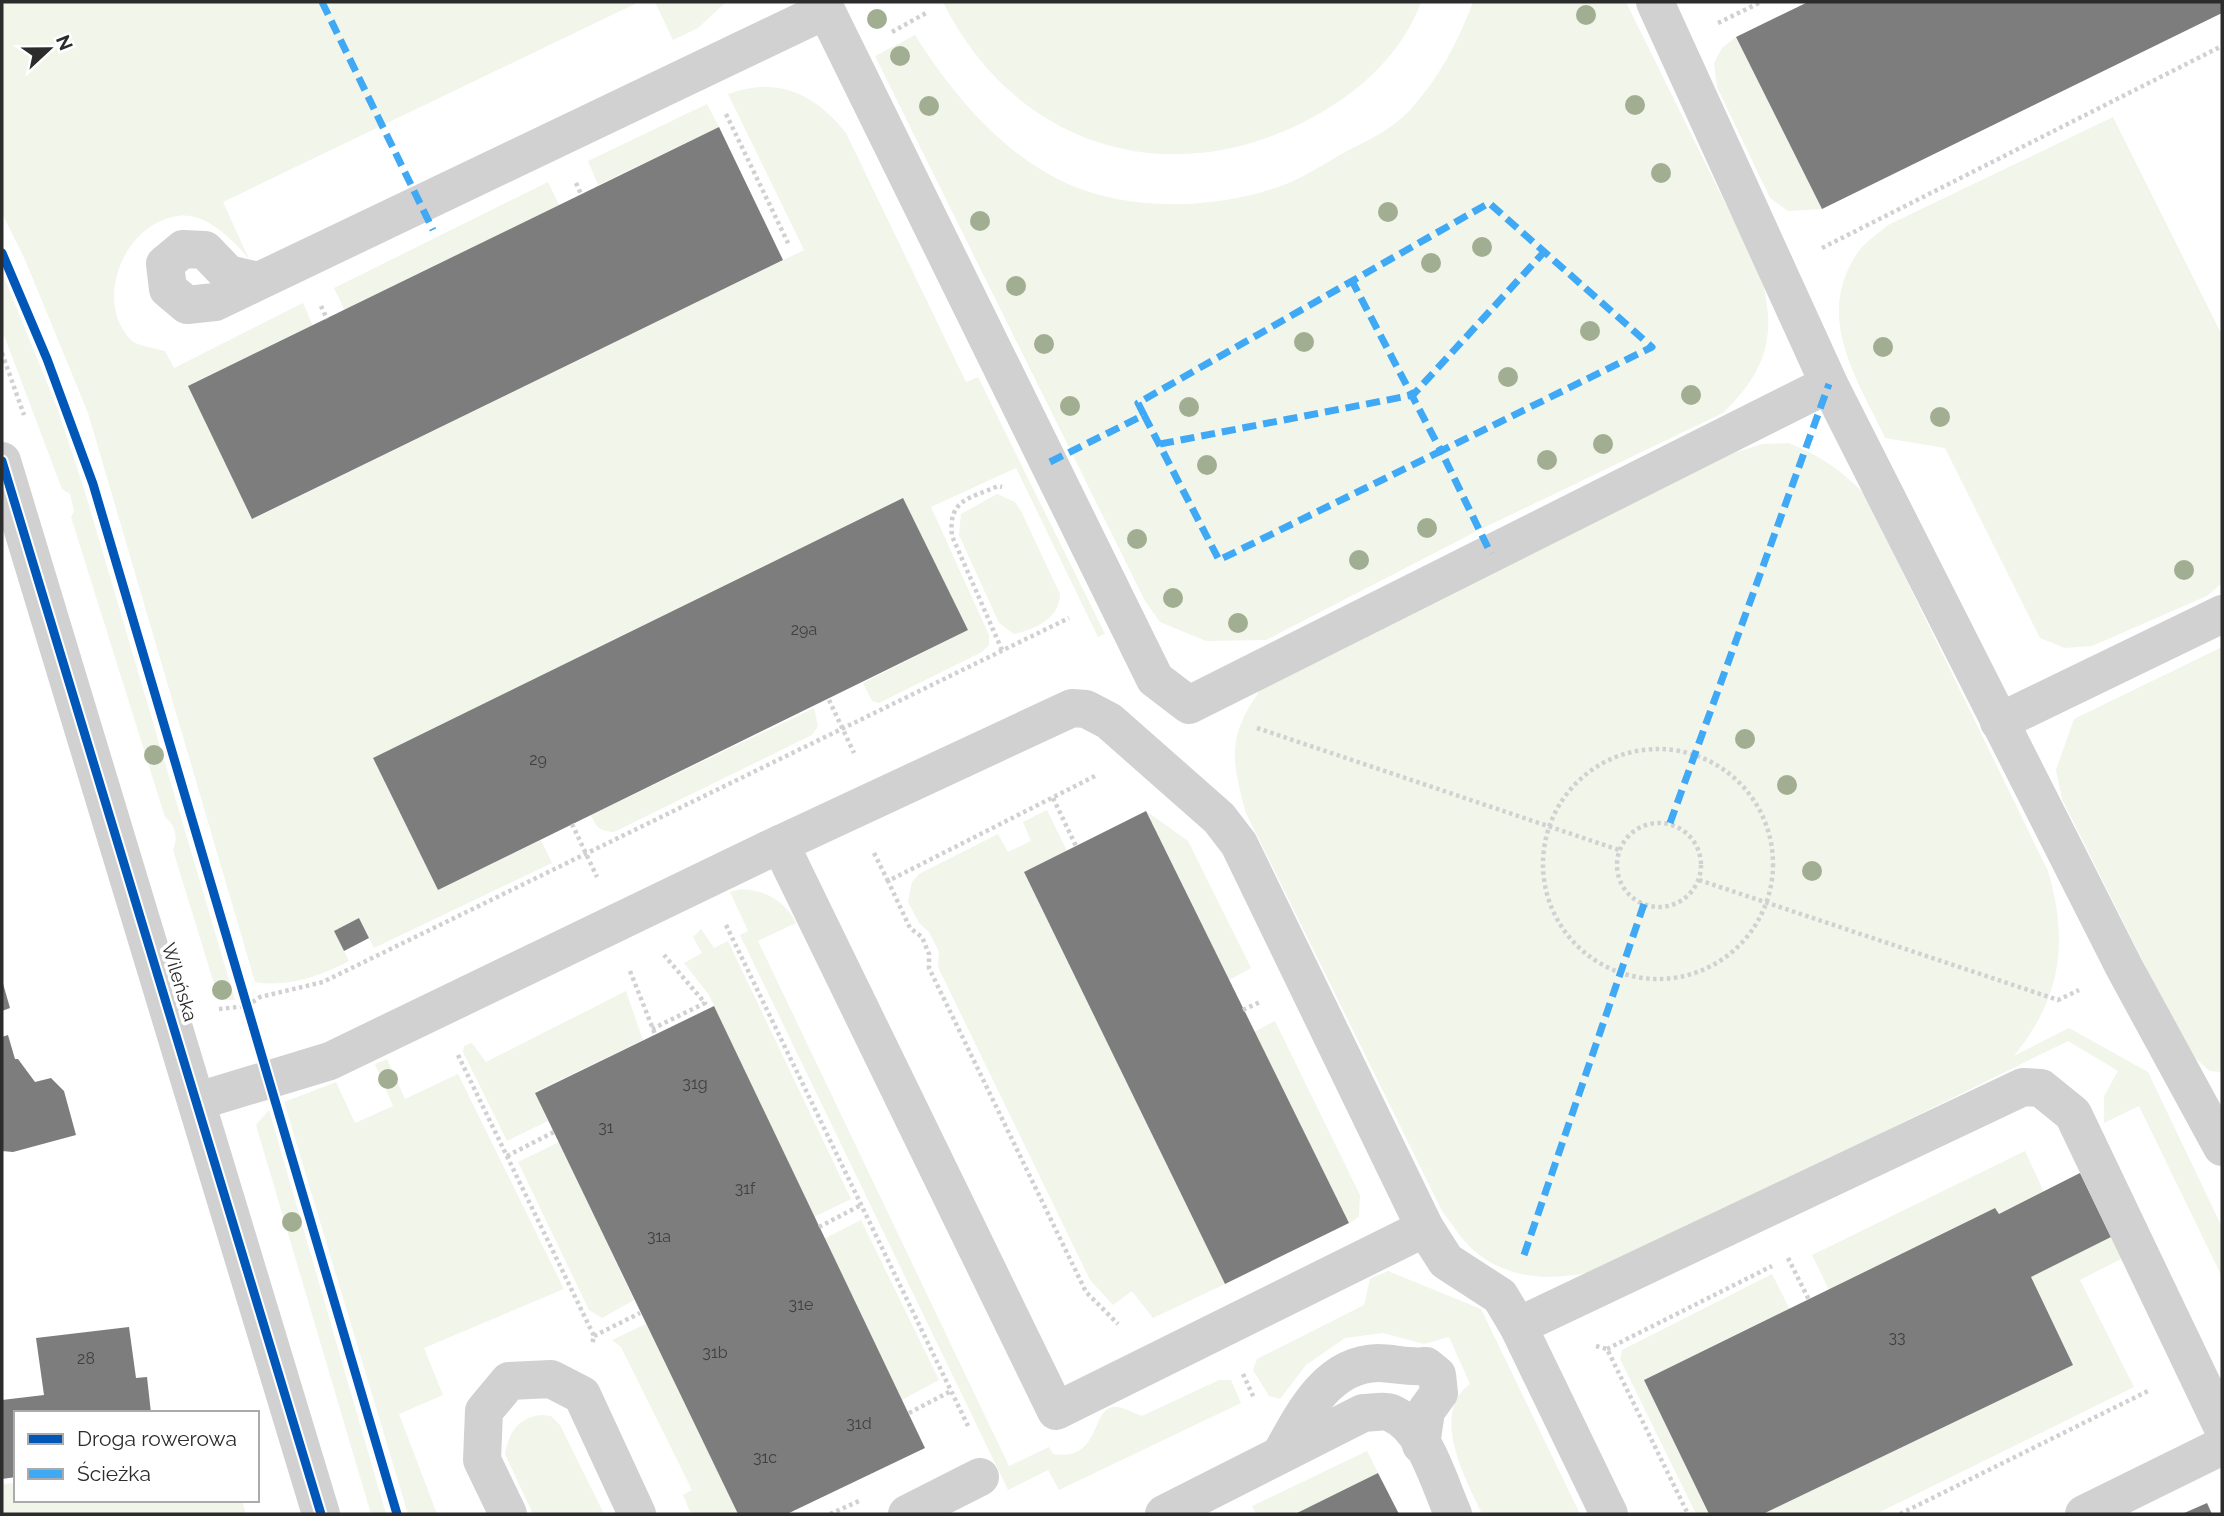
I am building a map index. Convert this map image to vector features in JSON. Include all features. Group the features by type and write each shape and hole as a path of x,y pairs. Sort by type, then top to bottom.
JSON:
{"street":[{"path":"1655,2 1829,384 2124,967 2217,1125"},
{"path":"258,281 824,6 1155,679 1189,705 1829,384"},
{"name":"Wileńska","path":"2,461 15,548 198,1101 321,1514"},
{"path":"2000,722 2222,614"},
{"path":"198,1101 330,1061 643,909 1072,708 1099,714 1219,818 1240,844 1425,1228 1446,1261 1500,1296 1518,1326 1609,1514"},
{"path":"780,844 1056,1412 1425,1228"},
{"path":"1518,1326 2023,1087 2041,1088 2073,1114 2222,1426"},
{"path":"1281,1454 1329,1380 1354,1366 1380,1363 1406,1368 1426,1366 1437,1376 1439,1393 1426,1411 1421,1445"},
{"path":"508,1514 482,1460 484,1411 509,1381 551,1379 582,1395 637,1514"},
{"path":"1164,1514 1363,1413 1389,1412 1410,1426 1453,1514"},
{"path":"2084,1514 2222,1446"},
{"path":"907,1514 979,1477"}],"path":[{"path":"1777,271 2222,46"},
{"path":"1002,650 952,536 950,518 958,504 988,490 998,486 1012,490"},
{"path":"214,1010 247,1006 260,997 323,982 1076,615"},
{"path":"830,700 876,799"},
{"path":"1189,705 1619,850"},
{"path":"1654,748 1694,753 1722,767 1745,788 1762,813 1772,842 1773,873 1767,903 1753,930 1733,952 1708,968 1681,977 1661,979 1622,974 1594,961 1572,941 1554,916 1545,887 1542,857 1548,827 1567,792 1581,777 1605,760 1634,750 1654,748"},
{"path":"1124,1330 1086,1292 929,968 929,954 922,937 910,928 888,881 1143,752"},
{"path":"1053,798 1076,846"},
{"path":"1670,823 1683,829 1700,852 1699,880 1682,901 1670,906 1644,904 1632,898 1618,876 1619,850 1634,830 1645,824 1670,823"},
{"path":"704,880 972,1433"},
{"path":"1699,880 2058,1000 2124,967"},
{"path":"606,927 638,986 653,1032 705,1003 667,960 643,909"},
{"path":"243,993 268,1080"},
{"path":"436,1010 594,1336 582,1395"},
{"path":"507,1156 554,1132"},
{"path":"819,1227 862,1205"},
{"path":"1788,1258 1809,1300"},
{"path":"594,1336 640,1313"},
{"path":"1595,1346 1607,1349 1688,1514"},
{"path":"1900,1514 2194,1368"},
{"path":"909,1413 951,1391"},
{"path":"830,1514 867,1497"}],"shaded area":[{"path":"2,2 639,2 223,202 249,259 218,229 199,218 188,216 159,222 143,233 130,247 120,265 115,284 114,304 119,323 133,341 165,351 174,368 303,303 313,326 253,519 804,250 728,94 763,87 779,88 794,92 822,108 846,133 966,382 978,377 1105,634 1098,637 1016,468 931,507 989,635 989,645 982,652 879,703 872,701 863,683 968,630 903,499 373,759 438,890 541,840 552,863 374,948 359,918 334,931 349,961 291,982 255,982 88,413 26,262 2,213"},
{"path":"655,2 726,2 698,28 673,40"},
{"path":"943,2 1421,2 1392,53 1364,82 1315,116 1261,140 1207,152 1154,153 1103,144 1055,124 1012,93 974,52"},
{"path":"1473,2 1626,2 1760,274 1768,315 1768,333 1759,366 1750,382 1723,413 1479,530 1266,640 1206,641 1160,622 1145,601 875,56 915,35 946,79 981,121 1022,156 1068,184 1092,193 1143,203 1196,203 1248,196 1282,186 1380,134 1409,111 1438,73 1461,32"},
{"path":"1736,37 1822,209 1788,211 1770,198 1717,87 1714,63 1722,48"},
{"path":"707,104 719,127 598,185 588,161"},
{"path":"2113,117 2222,335 2222,583 2207,596 2092,646 2065,648 2040,638 1945,448 1885,438 1845,348 1839,302 1844,279 1856,255 1888,225"},
{"path":"548,182 559,205 345,311 334,288"},
{"path":"2,272 58,410 85,492 235,1000 219,1000 173,850 175,832 165,817 71,517 74,511 70,494 62,489 2,330"},
{"path":"1789,443 1830,464 1865,495 2048,871 2058,922 2056,968 2042,1013 2014,1056 2069,1028 2148,1072 2222,1227 2222,1277 2139,1106 2104,1123 2104,1096 2118,1071 2068,1041 1608,1268 1553,1277 1517,1273 1484,1258 1469,1246 1442,1211 1246,813 1235,761 1235,746 1243,718 1263,686 1734,453 1762,444"},
{"path":"997,494 1015,502 1021,511 1060,594 1056,610 1051,616 1030,629 1014,634 999,623 959,535 961,514"},
{"path":"2222,647 2222,1072 2210,1071 2188,1052 2062,799 2056,770 2074,719"},
{"path":"814,708 818,726 812,735 614,832 599,828 591,815"},
{"path":"1047,810 1067,851 1024,872 1225,1284 1153,1318 1132,1291 1113,1305 1090,1280 938,967 939,952 908,902 912,882 919,874 998,834 1008,852 1031,841 1023,822"},
{"path":"1146,811 1188,841 1251,968 1229,980"},
{"path":"741,889 773,898 786,909 796,923 758,941 1009,1466 1049,1447 1053,1454 1069,1454 1080,1450 1108,1409 1119,1407 1142,1416 1219,1380 1231,1380 1241,1403 1059,1490 1048,1470 1008,1490 740,935 748,931 730,892"},
{"path":"701,929 714,948 728,941 851,1199 814,1217 709,995 684,963 702,953 693,937"},
{"path":"626,991 643,1040 535,1092 548,1121 507,1141 463,1052 464,1046 472,1043 486,1062"},
{"path":"1275,1021 1360,1195 1359,1217 1349,1223 1254,1032"},
{"path":"387,1059 405,1099 458,1074 564,1289 424,1348 443,1395 399,1414 437,1514 408,1514 284,1102 336,1082 355,1123 393,1106 375,1064"},
{"path":"269,1110 386,1514 371,1514 256,1125"},
{"path":"559,1142 634,1300 602,1318 589,1310 518,1162"},
{"path":"2025,1151 2044,1192 1999,1214 1995,1208 1829,1290 1812,1255"},
{"path":"861,1220 939,1380 902,1400 824,1239"},
{"path":"2111,1237 2121,1259 2080,1280 2134,1387 1876,1514 1763,1514 2073,1365 2031,1277"},
{"path":"1388,1271 1481,1309 1580,1514 1482,1514 1460,1466 1455,1447 1452,1412 1458,1397 1470,1384 1449,1337 1424,1344 1383,1333 1345,1338 1306,1365 1280,1399 1269,1396 1253,1370 1257,1359 1364,1305 1370,1279"},
{"path":"1772,1274 1790,1310 1644,1380 1709,1514 1696,1514 1620,1359 1622,1350"},
{"path":"646,1324 738,1514 691,1514 683,1495 692,1490 621,1347 612,1340"},
{"path":"541,1415 551,1416 560,1425 604,1514 533,1514 505,1454 516,1427 526,1419"},
{"path":"1367,1451 1378,1473 1295,1514 1256,1514 1252,1506"},
{"path":"14,1483 14,1502 243,1502 246,1514 2,1514 2,1484"}],"building":[{"path":"1808,2 2222,2 2222,13 1822,209 1736,37"},
{"path":"719,127 783,260 252,519 188,386"},
{"path":"903,498 968,630 438,890 373,758"},
{"path":"1146,811 1349,1223 1225,1284 1024,872"},
{"path":"359,918 369,938 344,951 334,931"},
{"path":"2,980 10,1008 2,1011"},
{"path":"714,1006 925,1448 787,1514 738,1514 535,1093"},
{"path":"8,1035 15,1059 18,1059 35,1082 51,1078 64,1091 76,1135 13,1152 2,1151 2,1037"},
{"path":"2080,1173 2111,1237 2031,1277 2073,1365 1763,1514 1709,1514 1644,1380 1995,1208 1999,1214"},
{"path":"129,1327 136,1378 147,1377 151,1411 14,1411 14,1477 2,1479 2,1400 44,1395 36,1338"},
{"path":"1378,1473 1399,1514 1295,1514"},
{"path":"2207,1503 2212,1514 2182,1514"}],"marked path":[{"path":"322,2 433,230"},
{"path":"1144,415 1138,403 1489,203 1652,347 1441,451 1352,281"},
{"path":"1160,444 1413,395 1544,252"},
{"path":"1670,823 1829,384"},
{"path":"1050,462 1144,415 1219,560 1441,451 1491,554"},
{"path":"1524,1255 1644,904"}],"cycle path":[{"path":"2,253 47,359 93,484 397,1514"},
{"path":"2,461 321,1514"}]}
